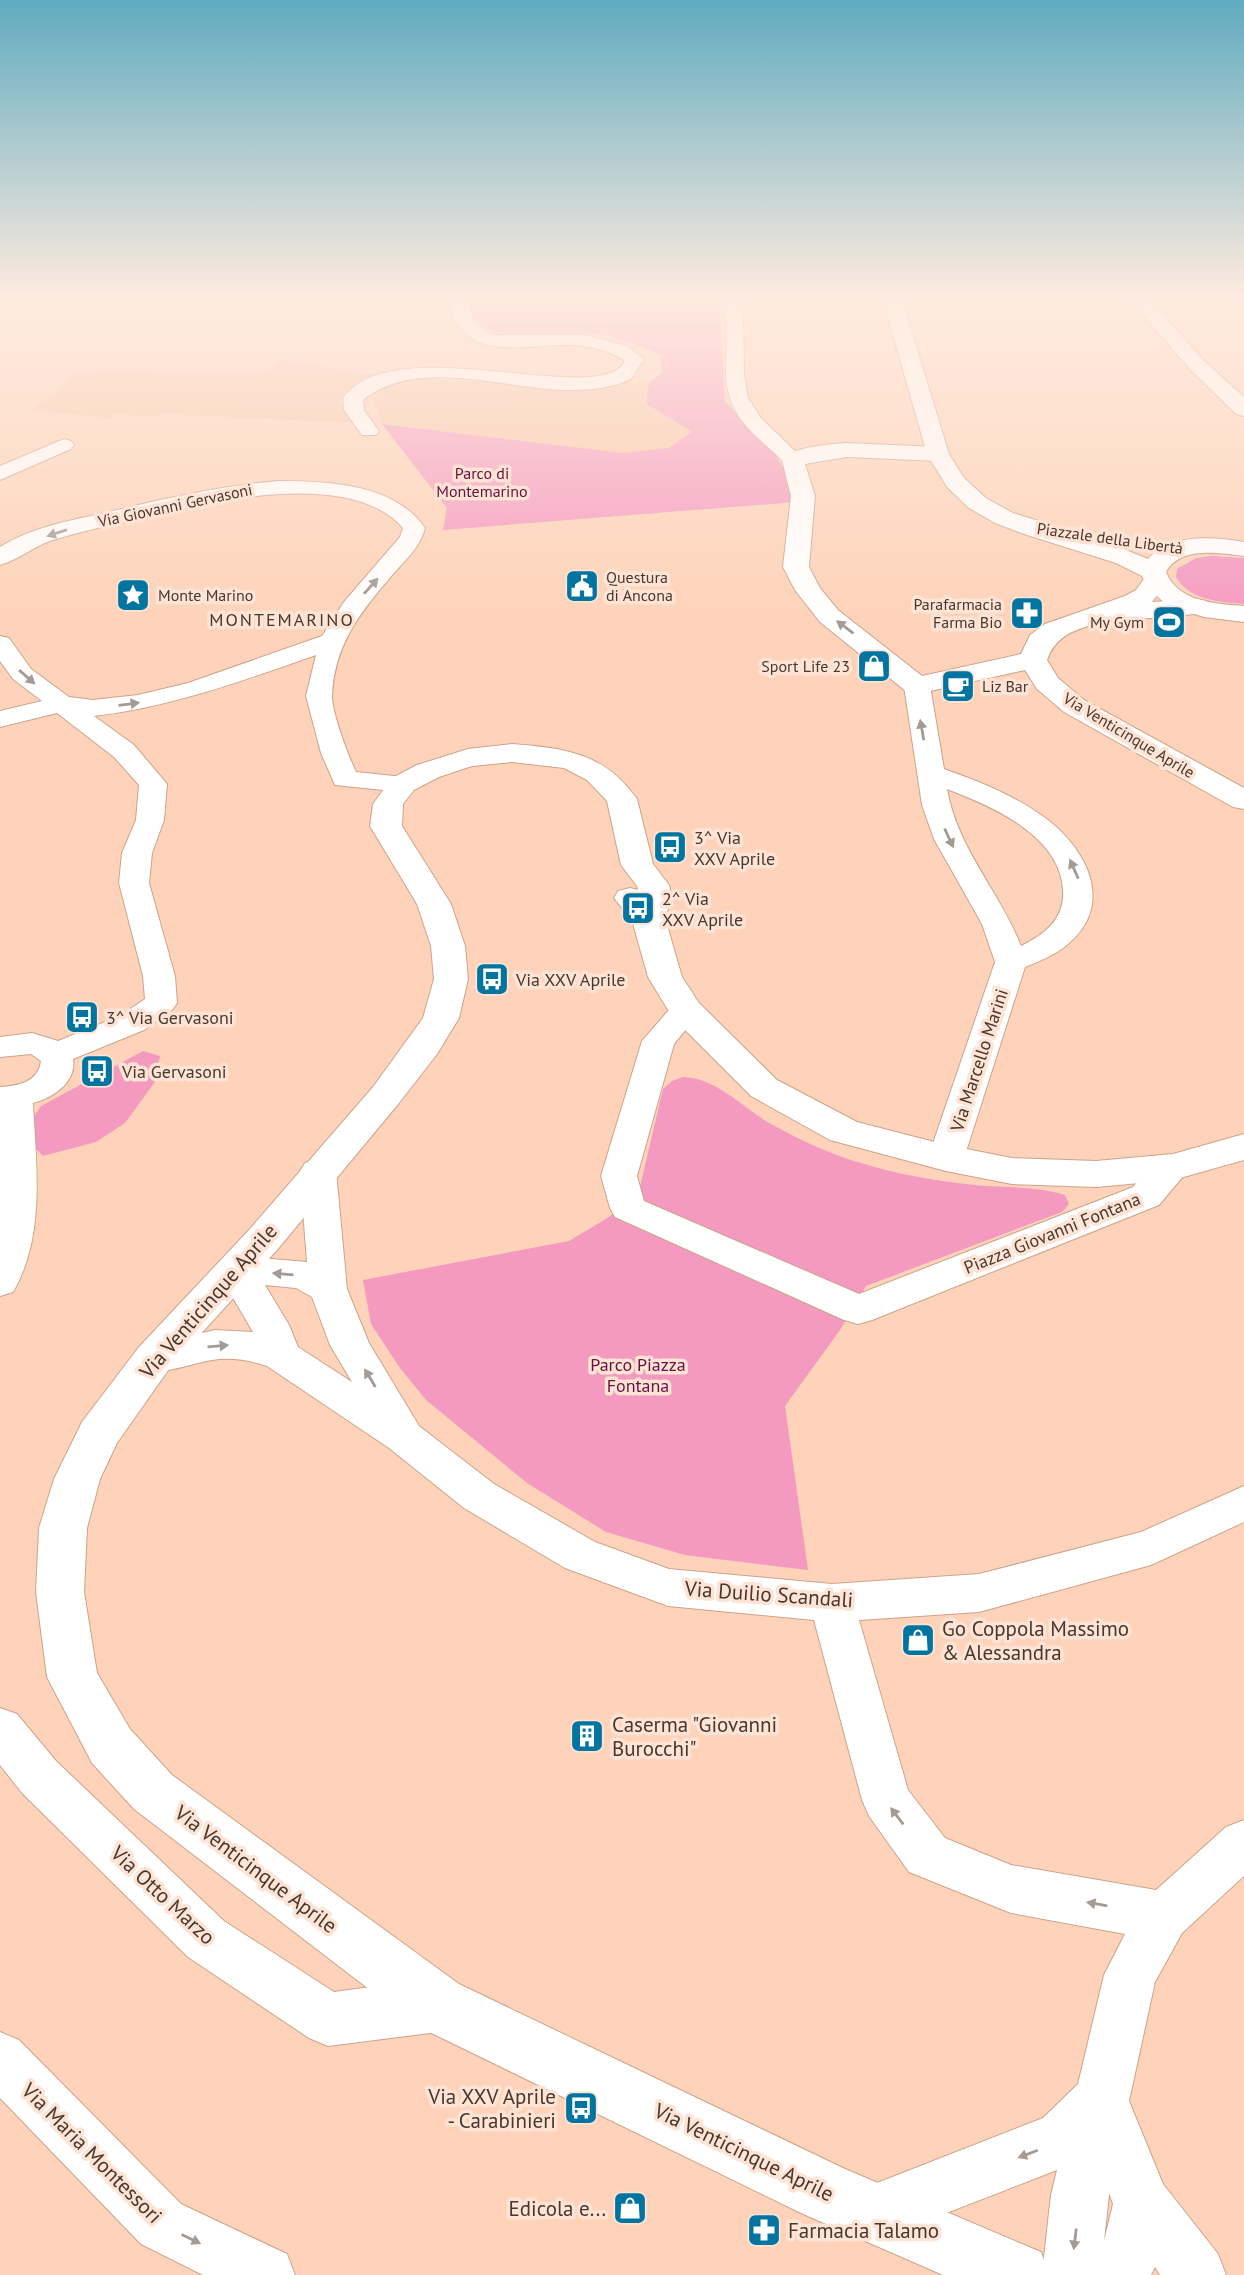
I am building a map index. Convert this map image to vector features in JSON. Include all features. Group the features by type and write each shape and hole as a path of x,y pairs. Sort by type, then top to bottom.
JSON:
{"street":[{"path":"354,406 369,431"},
{"path":"743,406 793,460 803,496 796,567 808,590 829,616 917,686 930,773 936,805 948,839 997,923 1011,962 1043,947 1062,932 1077,909 1080,881 1069,856 1040,827 1019,812 930,773"},
{"path":"924,406 938,454 948,476 976,504 1030,527"},
{"path":"0,474 64,445"},
{"path":"793,460 814,452 844,449 938,454"},
{"name":"Via Giovanni Gervasoni","path":"0,558 56,532 228,492 268,486 321,487 350,492 392,508 408,518 414,528 411,539 352,607 331,641 319,696 334,753 345,779 403,784"},
{"name":"Piazzale della Libertà","path":"1030,527 1191,548 1243,549"},
{"name":"Piazzale della Libertà","path":"1030,527 1117,553 1154,576 1172,596 1197,607"},
{"name":"Piazzale della Libertà","path":"1094,616 1146,595 1160,560 1191,548"},
{"name":"Piazzale della Libertà","path":"1094,616 1197,607 1244,614"},
{"path":"917,686 1032,660 1040,641 1054,630 1094,616"},
{"path":"0,719 62,704 93,708 138,703 197,688 331,641"},
{"path":"0,643 22,674 124,751 153,784 150,820 136,853 134,883 159,976 161,1003 132,1023 55,1054 34,1044 2,1043"},
{"name":"Via Venticinque Aprile","path":"1032,660 1047,683 1074,706 1242,800"},
{"path":"403,784 428,771 468,758 512,753 573,761 598,774 622,799 637,865 628,886 631,900 648,918 665,977 686,1010"},
{"name":"Via Venticinque Aprile","path":"403,784 388,804 386,826 434,904 448,946 451,979 441,1018 424,1046 263,1240 153,1358 98,1434 77,1479 63,1528 60,1592 72,1677 111,1746 153,1792 438,2005 823,2191 1018,2275"},
{"name":"Via Marcello Marini","path":"946,1158 1011,962"},
{"name":"Piazza Giovanni Fontana","path":"686,1010 764,1088 844,1131 946,1158 1012,1171 1096,1174 1173,1167 1146,1196 858,1310 628,1208 619,1176 658,1041 686,1010"},
{"path":"0,1282 12,1254 19,1189 8,1098 41,1087 52,1079 58,1068 55,1054"},
{"path":"1173,1167 1244,1147"},
{"path":"318,1171 328,1289 350,1345 404,1437"},
{"path":"234,1269 304,1275 328,1289"},
{"path":"234,1269 270,1325 281,1356"},
{"name":"Via Duilio Scandali","path":"153,1358 215,1345 249,1345 281,1356 404,1437 479,1496 580,1555 668,1587 832,1603 979,1593 1151,1547 1244,1503"},
{"path":"832,1603 886,1800 927,1855 1010,1889 1164,1916"},
{"name":"Via Otto Marzo","path":"0,1729 39,1777 206,1939 328,2020 438,2005"},
{"path":"1071,2275 1080,2194 1130,1975 1164,1916 1244,1843"},
{"name":"Via Maria Montessori","path":"0,2059 161,2224 266,2275"},
{"path":"1101,2100 1142,2204 1197,2275"},
{"path":"874,2212 1063,2138 1101,2100"},
{"path":"1105,2275 1128,2261 1142,2204"}],"shaded area":[{"path":"36,406 342,406 353,423 165,414 155,417 115,414 113,418 30,411"},
{"path":"376,406 648,406 693,432 669,448 623,453 382,424"}],"green space":[{"name":"Parco di Montemarino","path":"650,406 730,406 775,454 790,480 795,502 443,530 447,508 382,424 623,453 669,448 692,432"},
{"path":"1196,558 1244,558 1244,604 1215,601 1197,595 1182,585 1176,577 1177,569"},
{"path":"143,1051 160,1056 155,1082 125,1123 96,1142 43,1156 22,1134 41,1106"},
{"name":"Parco Piazza Fontana","path":"683,1077 718,1088 779,1128 851,1160 903,1174 939,1180 1054,1192 1065,1195 1069,1204 1062,1212 866,1286 840,1330 785,1406 808,1570 685,1555 606,1532 527,1483 426,1400 400,1368 371,1324 363,1280 569,1241 609,1217 639,1191 663,1089 672,1081"}],"place":[{"name":"Questura di Ancona","path":"582,586"},
{"name":"Monte Marino","path":"133,595"},
{"name":"Parafarmacia Farma Bio","path":"1027,613"},
{"name":"My Gym","path":"1169,622"},
{"name":"Sport Life 23","path":"874,666"},
{"name":"Liz Bar","path":"958,686"},
{"name":"3^ Via XXV Aprile","path":"670,847"},
{"name":"2^ Via XXV Aprile","path":"638,908"},
{"name":"Via XXV Aprile","path":"492,979"},
{"name":"3^ Via Gervasoni","path":"82,1017"},
{"name":"Via Gervasoni","path":"97,1071"},
{"name":"Go Coppola Massimo & Alessandra","path":"918,1640"},
{"name":"Caserma \"Giovanni Burocchi\"","path":"587,1736"},
{"name":"Via XXV Aprile - Carabinieri","path":"581,2108"},
{"name":"Edicola e...","path":"630,2208"},
{"name":"Farmacia Talamo","path":"764,2230"}],"district":[{"name":"MONTEMARINO","path":"282,619"}]}
